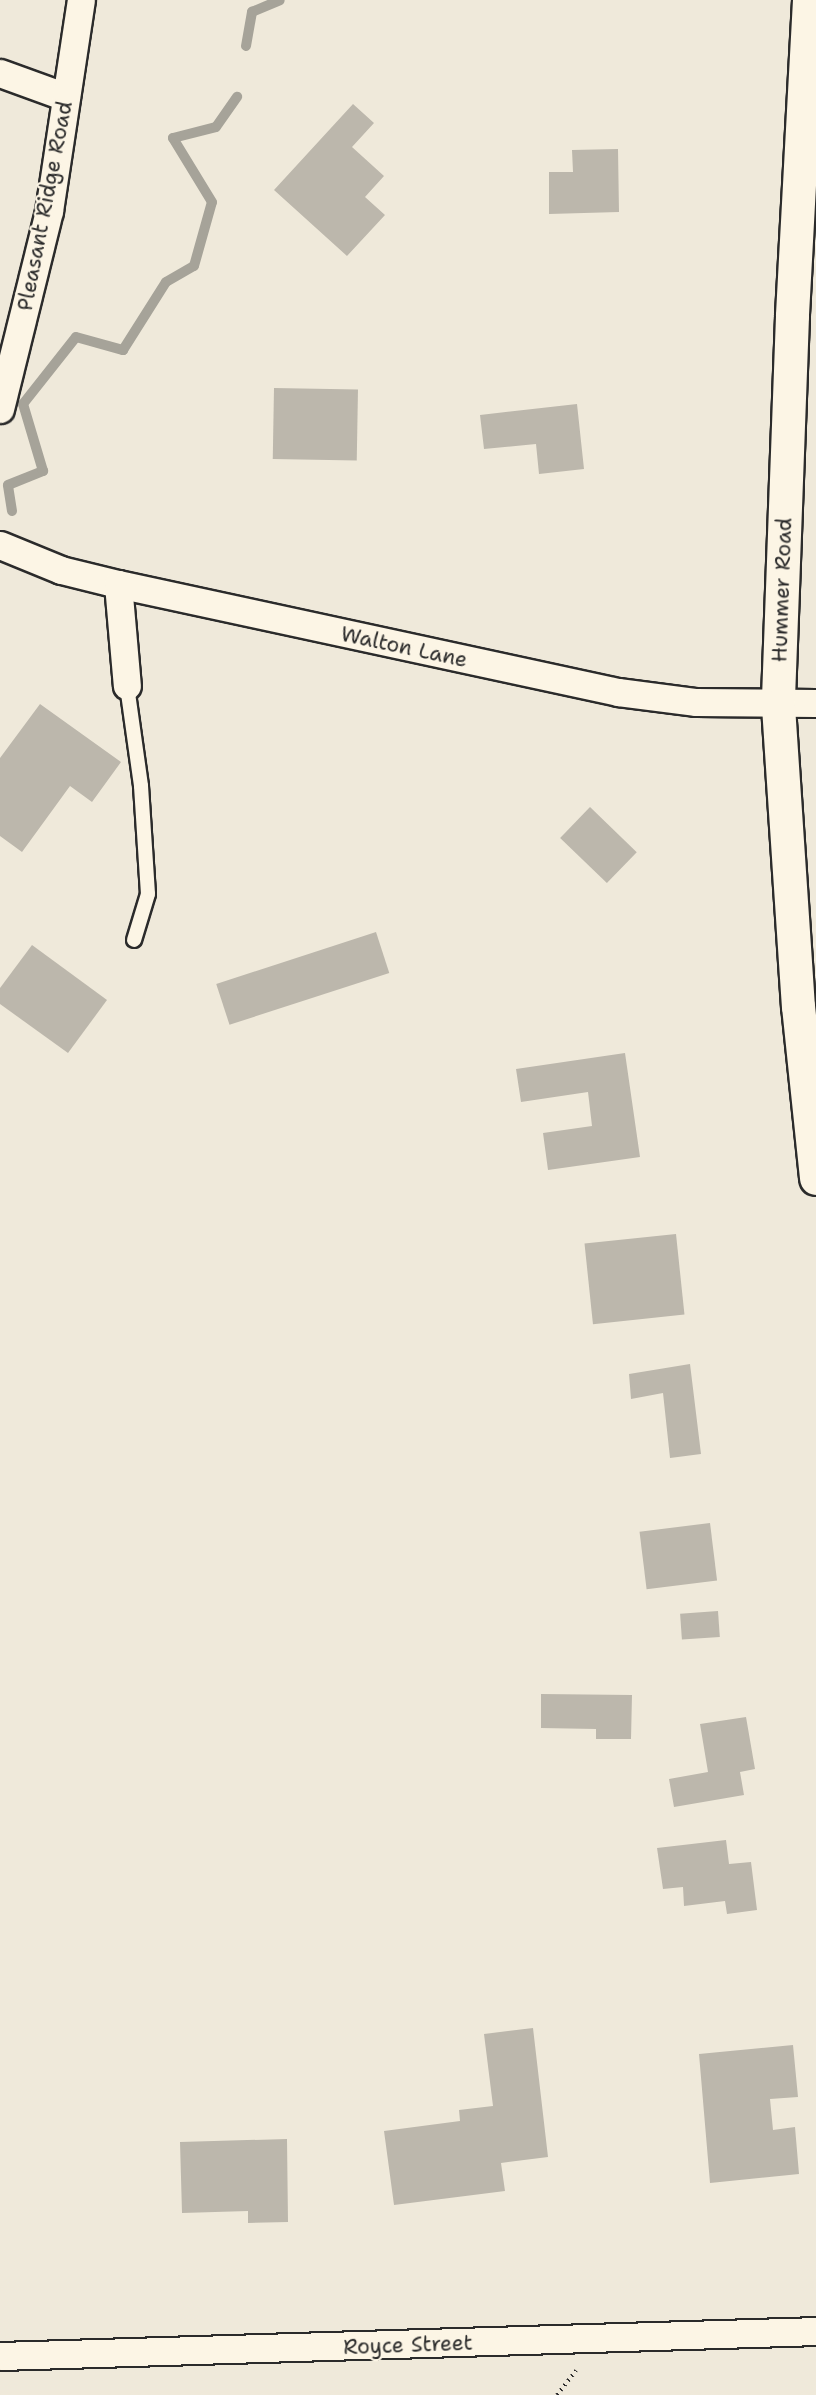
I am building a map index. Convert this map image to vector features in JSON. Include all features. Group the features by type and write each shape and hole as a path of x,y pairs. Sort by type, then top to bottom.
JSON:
{"main road":[{"name":"Hummer Road","path":"809,0 792,316 778,706 798,1006 816,1178"}],"street":[{"name":"Pleasant Ridge Road","path":"0,409 49,211 81,0"},
{"path":"0,73 66,97"},
{"name":"Walton Lane","path":"0,545 61,570 117,584 618,692 696,702 778,706 816,703"},
{"path":"117,584 127,686"},
{"name":"Royce Street","path":"0,2356 816,2331"}],"lane":[{"path":"127,686 141,786 148,894 134,940"}],"building":[{"path":"353,104 374,123 352,147 384,176 365,197 385,215 347,256 274,190"},
{"path":"618,149 619,212 549,214 549,172 573,172 572,150"},
{"path":"274,388 358,389 357,460 273,459"},
{"path":"577,404 584,469 539,474 536,444 484,449 480,415"},
{"path":"40,704 121,762 92,802 70,786 22,852 0,836 0,758"},
{"path":"590,807 637,852 607,883 560,838"},
{"path":"376,932 389,973 230,1025 216,984"},
{"path":"32,945 107,1000 68,1053 0,1004 0,988"},
{"path":"625,1053 640,1157 548,1170 543,1133 592,1126 588,1092 521,1102 516,1069"},
{"path":"676,1234 684,1315 593,1324 585,1244"},
{"path":"690,1364 701,1454 670,1458 663,1393 631,1399 629,1374"},
{"path":"710,1523 717,1581 647,1589 640,1532"},
{"path":"718,1611 720,1637 682,1640 680,1614"},
{"path":"541,1694 632,1695 631,1739 596,1739 596,1729 541,1728"},
{"path":"746,1717 755,1769 740,1772 744,1795 674,1807 669,1779 708,1772 700,1724"},
{"path":"726,1840 729,1864 751,1862 757,1910 727,1914 725,1901 684,1906 683,1887 663,1889 657,1848"},
{"path":"533,2028 548,2157 501,2163 505,2191 394,2205 384,2131 460,2121 459,2110 493,2106 484,2034"},
{"path":"793,2045 798,2097 770,2099 773,2130 795,2127 799,2174 710,2183 699,2054"},
{"path":"287,2139 288,2222 248,2223 248,2211 182,2213 180,2142"}],"waterway":[{"path":"246,46 252,12 280,0"},
{"path":"12,511 8,485 43,471 23,404 76,337 123,350 166,282 194,266 212,202 173,138 216,127 237,97"}]}
